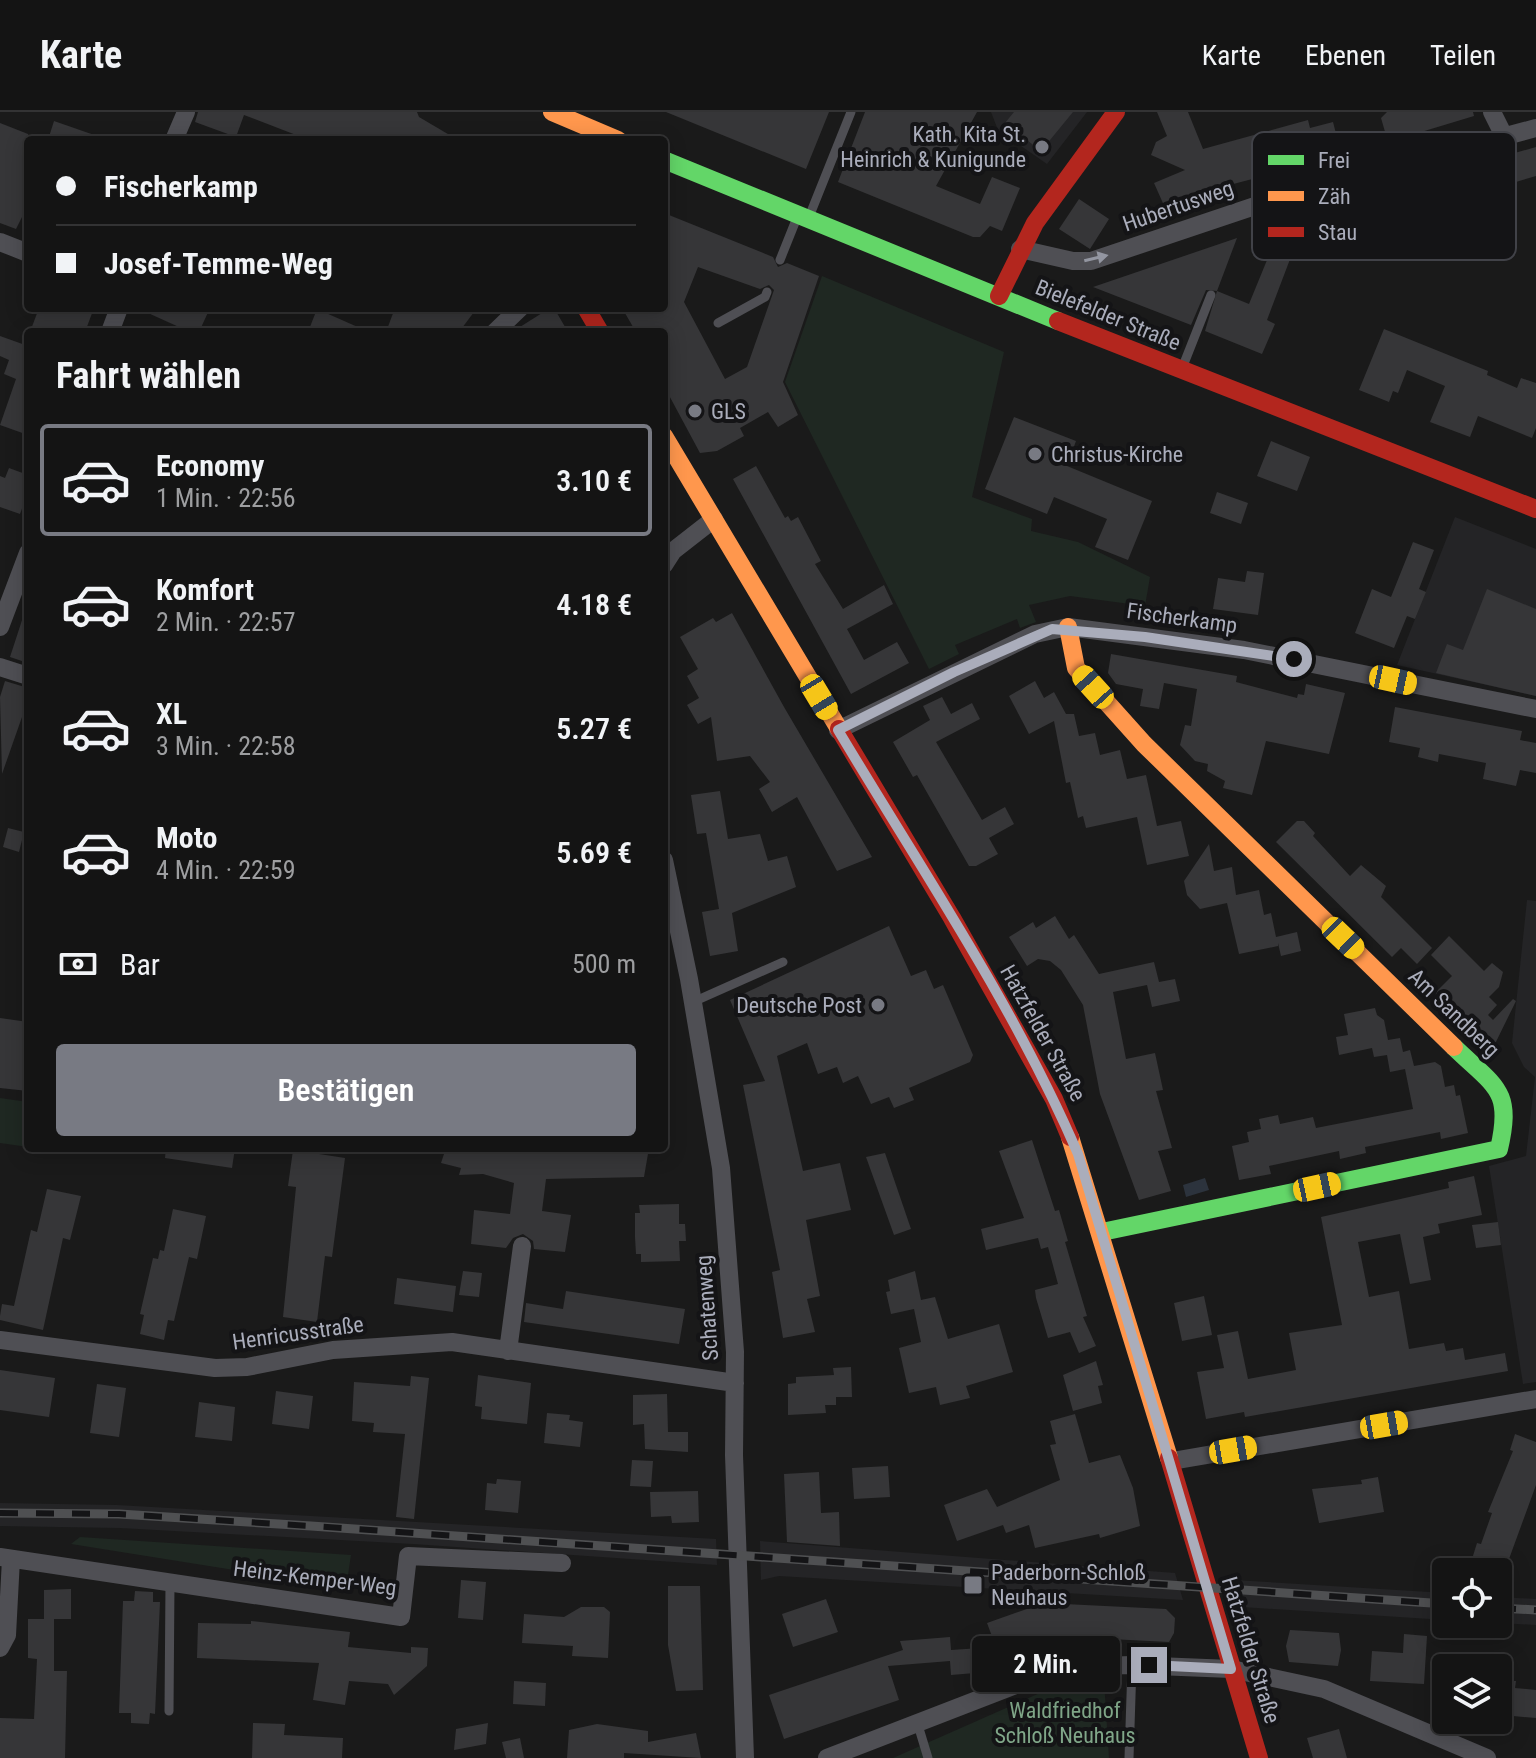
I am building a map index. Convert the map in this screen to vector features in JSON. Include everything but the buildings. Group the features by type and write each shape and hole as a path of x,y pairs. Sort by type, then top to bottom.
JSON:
{"street":[{"path":"176,136 186,112"},
{"path":"552,112 604,136"},
{"path":"999,296 1035,221 1116,112"},
{"path":"1492,112 1502,132"},
{"name":"Hubertusweg","path":"1516,133 1536,128"},
{"name":"Bielefelder Straße","path":"668,162 802,219 1536,509"},
{"name":"Hubertusweg","path":"1020,249 1091,261 1252,207"},
{"path":"0,242 24,251"},
{"path":"499,328 516,312"},
{"name":"Hatzfelder Straße","path":"668,443 952,918 1054,1099 1078,1154 1259,1758"},
{"path":"668,559 673,551 714,519"},
{"path":"0,627 24,564"},
{"name":"Fischerkamp","path":"838,730 1035,634 1068,627 1244,650 1536,709"},
{"name":"Am Sandberg","path":"1068,627 1076,668 1144,744 1498,1090 1507,1114 1499,1149 1102,1232"},
{"path":"0,667 24,675"},
{"name":"Schatenweg","path":"668,880 693,1002 721,1168 735,1383 734,1455 745,1758"},
{"path":"508,1351 522,1246"},
{"name":"Henricusstraße","path":"0,1340 215,1368 247,1367 333,1350 452,1342 735,1383"},
{"path":"1172,1461 1536,1399"},
{"name":"Heinz-Kemper-Weg","path":"0,1648 7,1635 6,1558 401,1617 408,1556 562,1563"},
{"path":"827,1758 1044,1674 1098,1666 1132,1665 1168,1672 1231,1669 1324,1689 1487,1758"}],"lane":[{"path":"780,260 851,112"},
{"path":"718,323 765,297 767,292"},
{"path":"1182,370 1211,295"},
{"path":"693,1002 783,962"},
{"path":"169,1711 170,1583"},
{"path":"1129,1758 1132,1665"},
{"path":"918,1725 928,1758"}],"shaded area":[{"name":"Kath. Kita St. Heinrich & Kunigunde","path":"991,112 1087,112 1047,164 998,130"},
{"path":"1455,517 1536,549 1536,696 1397,665"},
{"path":"1527,900 1536,901 1536,1382 1523,1384 1489,1166 1526,1156 1535,1077 1524,1067 1512,1043"},
{"path":"1205,1178 1209,1190 1186,1197 1183,1185"},
{"path":"0,1503 117,1505 716,1539 717,1565 120,1528 0,1526"},
{"path":"760,1541 1175,1573 1183,1600 779,1576 761,1580"},
{"path":"1234,1580 1432,1592 1432,1619 1242,1607"},
{"path":"1512,1598 1536,1599 1536,1625 1512,1624"}],"green space":[{"path":"822,276 1004,352 972,497 1032,519 1031,531 1078,542 1150,577 1145,606 1070,596 1029,605 1036,622 1020,628 1017,619 955,645 959,654 929,669 785,382"},
{"path":"0,1098 24,1101 24,1146 0,1143"},
{"path":"80,1537 351,1555 346,1588 71,1544"},
{"name":"Waldfriedhof Schloß Neuhaus","path":"1104,1681 1109,1758 893,1758 1049,1689"}],"railway":[{"path":"0,1513 119,1514 311,1526 1432,1603"},
{"path":"1512,1609 1536,1610"}],"traffic: fast":[{"path":"668,162 1058,321"},
{"path":"1102,1232 1499,1149 1503,1129 1502,1101 1490,1081 1454,1047"}],"traffic: slow":[{"path":"552,112 609,136"},
{"path":"668,443 839,729"},
{"path":"1068,627 1076,668 1144,744 1454,1047"},
{"path":"1070,1137 1169,1458"}],"traffic: jam":[{"path":"999,296 1035,223 1116,112"},
{"path":"588,312 598,328"},
{"path":"1058,321 1536,509"},
{"path":"839,729 952,918 1054,1099 1070,1137"},
{"path":"1169,1458 1259,1758"}],"place":[{"name":"Kath. Kita St. Heinrich & Kunigunde","path":"1042,147"},
{"name":"GLS","path":"695,411"},
{"name":"Christus-Kirche","path":"1035,454"},
{"name":"Deutsche Post","path":"878,1005"},
{"name":"Paderborn-Schloß Neuhaus","path":"973,1585"}],"route":[{"path":"1149,1665 1231,1669 1185,1503 1078,1154 1054,1099 972,952 838,730 954,672 1052,629 1068,627 1294,659"}]}
